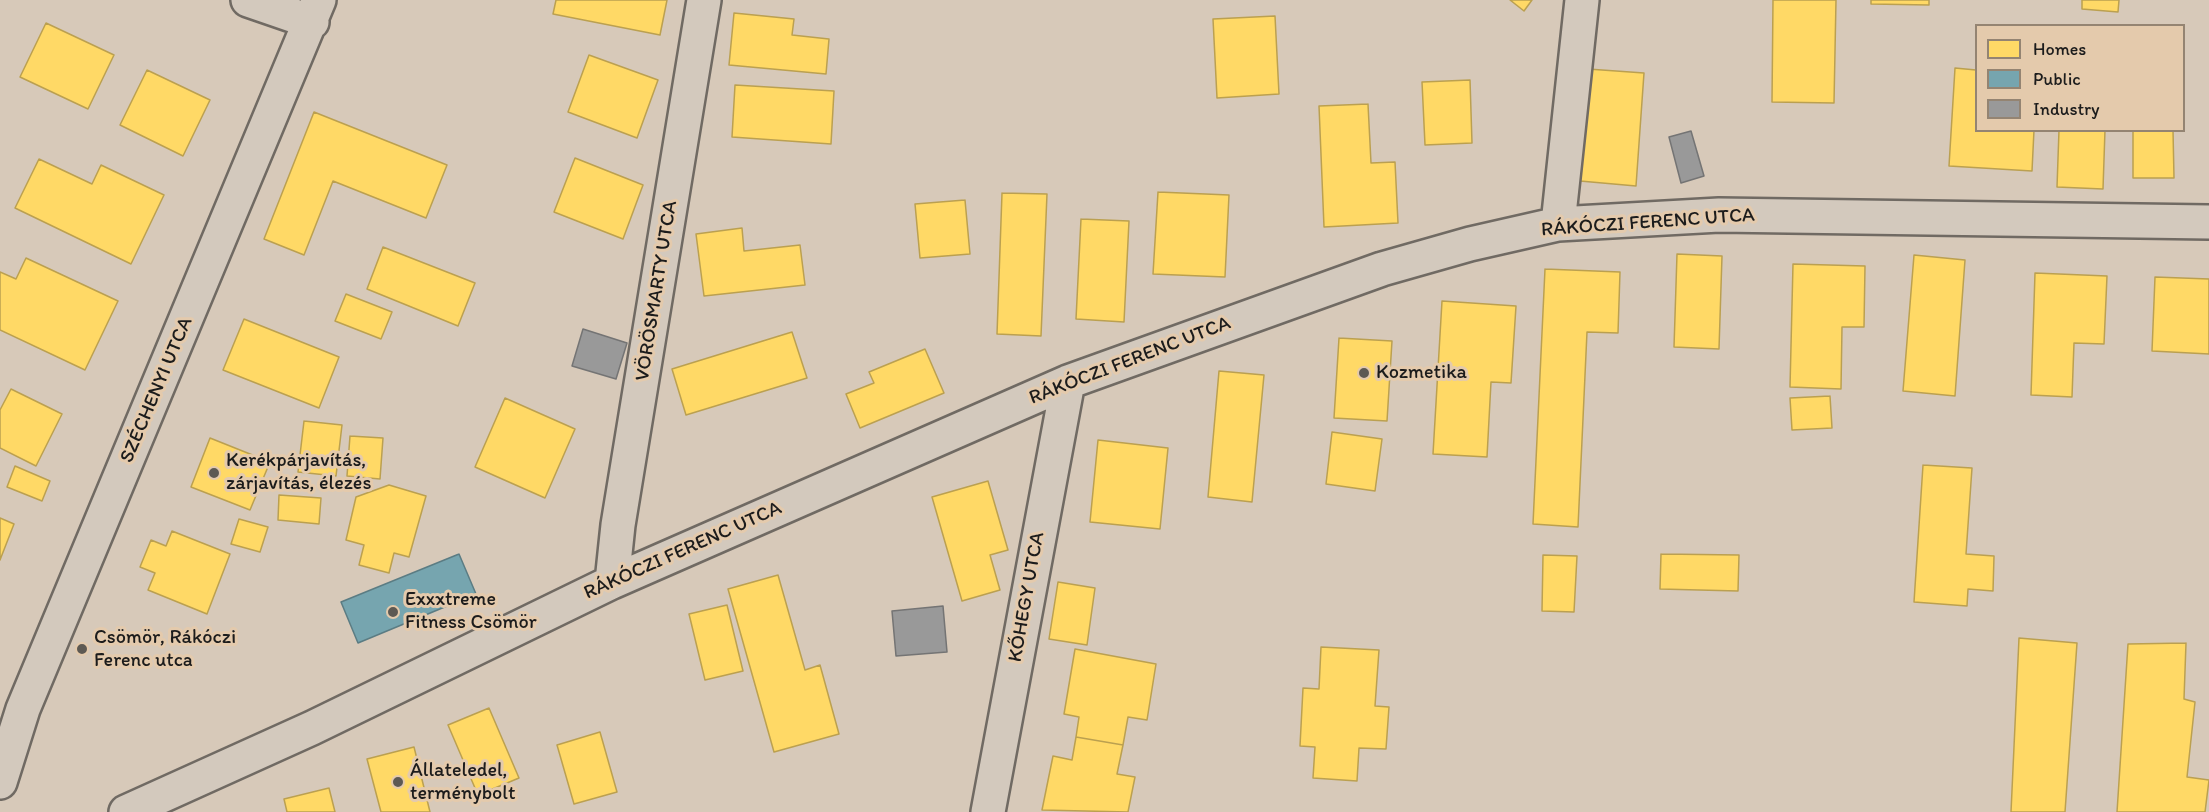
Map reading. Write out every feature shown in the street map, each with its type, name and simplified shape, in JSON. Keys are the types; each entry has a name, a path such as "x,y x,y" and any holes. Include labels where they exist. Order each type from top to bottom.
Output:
{"street":[{"path":"248,0 315,11"},
{"name":"VÖRÖSMARTY UTCA","path":"612,582 618,525 704,0"},
{"path":"1558,224 1582,0"},
{"name":"SZÉCHENYI UTCA","path":"0,782 23,709 315,11"},
{"name":"RÁKÓCZI FERENC UTCA","path":"126,812 312,728 612,582 1068,382 1382,270 1470,244 1558,224 1719,215 2209,222"},
{"name":"KŐHEGY UTCA","path":"988,812 1068,382"}],"building: Homes":[{"path":"556,0 667,0 660,35 553,14"},
{"path":"1510,0 1532,0 1524,11"},
{"path":"1773,0 1836,0 1834,103 1772,102"},
{"path":"1871,0 1929,0 1929,5 1871,4"},
{"path":"2082,0 2119,0 2118,12 2082,9"},
{"path":"734,13 794,19 792,35 829,39 826,74 729,65"},
{"path":"1275,16 1279,94 1217,98 1213,19"},
{"path":"46,23 114,55 88,109 20,77"},
{"path":"589,55 658,80 637,138 568,112"},
{"path":"1955,68 1975,70 1975,132 2034,132 2032,171 1949,166"},
{"path":"1588,69 1644,73 1636,186 1580,181"},
{"path":"147,70 210,100 183,156 120,125"},
{"path":"1470,80 1472,143 1425,145 1422,82"},
{"path":"735,85 834,91 831,144 732,137"},
{"path":"1368,104 1371,163 1395,162 1398,223 1324,227 1319,106"},
{"path":"314,112 447,165 426,218 333,181 304,255 264,239"},
{"path":"2059,132 2105,132 2103,189 2057,187"},
{"path":"2133,132 2173,132 2174,178 2133,178"},
{"path":"575,158 643,185 623,239 554,212"},
{"path":"39,159 92,184 101,165 164,195 131,264 15,208"},
{"path":"1158,192 1229,195 1225,277 1153,274"},
{"path":"1002,193 1047,194 1041,336 997,334"},
{"path":"965,200 970,254 920,258 915,204"},
{"path":"1081,219 1129,221 1124,322 1076,319"},
{"path":"742,228 744,251 800,245 805,285 704,296 696,234"},
{"path":"383,247 475,283 458,326 367,289"},
{"path":"1677,254 1722,256 1719,349 1674,347"},
{"path":"1914,255 1965,260 1955,396 1903,391"},
{"path":"26,258 118,301 85,370 0,330 0,272 16,279"},
{"path":"1793,264 1865,266 1864,327 1842,327 1841,389 1790,387"},
{"path":"1545,269 1620,272 1618,333 1587,332 1578,527 1533,524"},
{"path":"2035,273 2107,276 2104,344 2074,343 2072,397 2031,395"},
{"path":"2155,277 2209,279 2209,354 2152,351"},
{"path":"346,294 392,312 381,339 335,321"},
{"path":"1442,301 1516,306 1511,383 1491,382 1487,457 1433,454"},
{"path":"244,319 339,357 319,408 223,370"},
{"path":"792,332 807,378 686,415 672,369"},
{"path":"1339,338 1392,341 1387,421 1334,418"},
{"path":"925,349 944,393 860,428 846,394 874,383 869,372"},
{"path":"1219,371 1264,375 1252,502 1208,497"},
{"path":"11,389 62,414 36,466 0,448 0,410"},
{"path":"1830,396 1832,428 1792,430 1790,398"},
{"path":"505,398 575,429 545,498 475,467"},
{"path":"304,421 342,425 336,476 298,472"},
{"path":"1332,432 1382,439 1375,491 1326,484"},
{"path":"350,436 383,438 380,479 347,476"},
{"path":"210,438 270,462 250,510 191,487"},
{"path":"1098,440 1168,448 1160,529 1090,522"},
{"path":"1923,465 1972,468 1966,554 1994,556 1993,591 1968,589 1967,606 1914,602"},
{"path":"15,466 50,481 42,501 7,487"},
{"path":"988,481 1008,550 990,555 1000,590 962,601 932,497"},
{"path":"389,485 426,496 409,557 394,553 389,573 359,565 364,545 346,540 356,497"},
{"path":"279,495 321,498 319,524 278,520"},
{"path":"0,518 14,524 0,560"},
{"path":"239,519 268,527 260,552 231,544"},
{"path":"172,531 230,554 207,614 148,590 155,573 140,567 151,540 166,546"},
{"path":"1661,554 1739,555 1738,591 1660,589"},
{"path":"1543,555 1577,556 1574,612 1542,611"},
{"path":"778,575 805,670 820,665 839,734 774,752 728,589"},
{"path":"1058,582 1095,588 1087,645 1049,639"},
{"path":"727,605 743,671 705,680 689,614"},
{"path":"2019,638 2077,643 2065,812 2011,812"},
{"path":"2186,643 2184,699 2195,702 2187,777 2209,780 2205,812 2117,812 2128,644"},
{"path":"1321,647 1379,650 1375,706 1389,707 1386,749 1359,748 1357,781 1313,778 1315,747 1300,746 1303,688 1319,689"},
{"path":"1075,649 1156,664 1147,720 1128,717 1123,745 1076,737 1079,717 1064,714"},
{"path":"489,708 519,778 478,795 448,725"},
{"path":"600,732 617,792 574,804 557,745"},
{"path":"1076,737 1123,745 1117,774 1135,777 1128,812 1042,810 1053,756 1072,760"},
{"path":"414,747 430,812 381,812 367,759"},
{"path":"329,788 335,812 287,812 284,799"}],"building: Public":[{"path":"459,554 476,594 358,643 341,602"}],"building: Industry":[{"path":"1691,131 1704,176 1681,183 1669,137"},
{"path":"583,329 627,343 616,379 572,366"},
{"path":"943,606 947,652 896,656 892,611"}],"place":[{"name":"Kozmetika","path":"1364,373"},
{"name":"Kerékpárjavítás, zárjavítás, élezés","path":"214,473"},
{"name":"Exxxtreme Fitness Csömör","path":"393,612"},
{"name":"Csömör, Rákóczi Ferenc utca","path":"82,649"},
{"name":"Állateledel, terménybolt","path":"398,782"}]}
